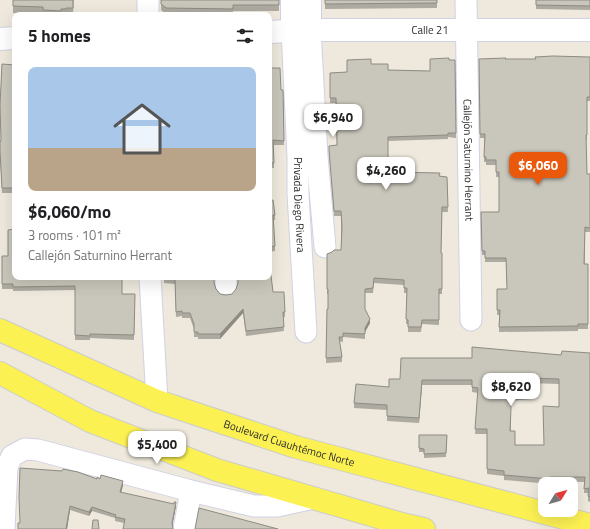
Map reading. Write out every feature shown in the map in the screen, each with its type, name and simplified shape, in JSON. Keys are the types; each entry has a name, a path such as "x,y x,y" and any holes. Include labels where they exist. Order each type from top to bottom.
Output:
{"main road":[{"name":"Boulevard Cuauhtémoc Norte","path":"0,330 157,401 296,447 590,525"},
{"path":"0,373 90,421 217,470 314,498 402,526 424,529"}],"street":[{"path":"148,0 148,12"},
{"path":"292,0 301,31"},
{"path":"301,31 310,0"},
{"name":"Callejón Saturnino Herrant","path":"466,0 471,320"},
{"name":"Calle 21","path":"272,32 590,30"},
{"name":"Privada Diego Rivera","path":"301,31 317,156 325,248"},
{"name":"Privada Diego Rivera","path":"301,31 298,194 306,332"},
{"path":"0,39 12,38"},
{"path":"150,280 157,401"},
{"path":"4,529 7,467 12,456 25,449 38,450 191,491 254,506 278,506 314,498"},
{"path":"184,529 191,491"}],"building":[{"path":"13,0 73,0 73,8 61,9 61,11 43,10 43,7 13,6"},
{"path":"161,0 279,0 279,5 233,5 233,9 166,8 161,4"},
{"path":"325,0 437,0 437,3 325,4"},
{"path":"536,0 590,0 590,6 536,5"},
{"path":"535,57 590,57 590,97 587,97 586,135 587,174 590,174 590,228 585,227 584,264 588,264 588,324 578,324 578,326 499,327 500,310 497,310 497,289 507,289 506,258 485,258 485,251 482,251 481,212 499,212 499,172 496,172 496,160 486,160 486,157 484,157 485,134 480,134 479,59 536,59"},
{"path":"449,58 449,60 455,60 456,133 448,133 448,135 388,137 388,172 440,173 439,176 447,177 448,207 442,207 442,289 439,289 439,320 422,320 421,327 408,327 408,320 406,319 407,288 404,288 404,280 374,278 373,288 365,289 365,309 370,319 365,328 365,334 343,333 343,337 339,337 342,357 326,358 328,309 327,254 334,250 341,250 342,226 341,211 334,211 329,150 329,146 337,145 336,98 330,98 330,73 347,72 347,60 371,59 371,64 388,64 388,70 430,71 430,59"},
{"path":"2,64 12,65 12,188 2,188 0,105"},
{"path":"272,68 280,68 281,90 283,90 284,141 273,140 274,163 272,163"},
{"path":"272,200 275,215 273,215 275,246 272,246"},
{"path":"12,229 12,280 122,280 122,294 135,294 134,335 75,335 75,286 13,287 13,284 2,284 2,256 8,256 8,230"},
{"path":"175,280 214,280 216,289 220,294 226,295 232,294 238,280 272,280 273,292 284,292 284,327 246,331 243,309 220,334 198,334 198,332 194,332 194,324 190,313 182,313 182,311 176,312"},
{"path":"472,347 561,355 562,351 590,353 590,497 588,496 589,488 584,489 585,477 538,478 504,475 504,471 487,469 487,429 475,429 478,388 472,387 472,380 422,380 419,418 387,416 387,405 354,403 356,384 389,387 389,379 400,379 401,358 472,358","holes":["529,378 559,379 559,407 543,406 544,445 515,445 515,431 510,431 510,397 530,394"]},
{"path":"419,435 447,435 446,453 424,454 424,449 419,448"},
{"path":"20,468 62,471 63,469 78,472 97,479 97,477 100,479 101,475 123,481 120,492 174,504 174,502 176,502 172,523 173,529 123,529 125,519 115,517 116,515 92,507 89,512 70,506 66,529 18,529 18,523 20,523"},
{"path":"199,508 278,529 195,529"},
{"path":"93,520 98,520 99,529 92,529"}]}
